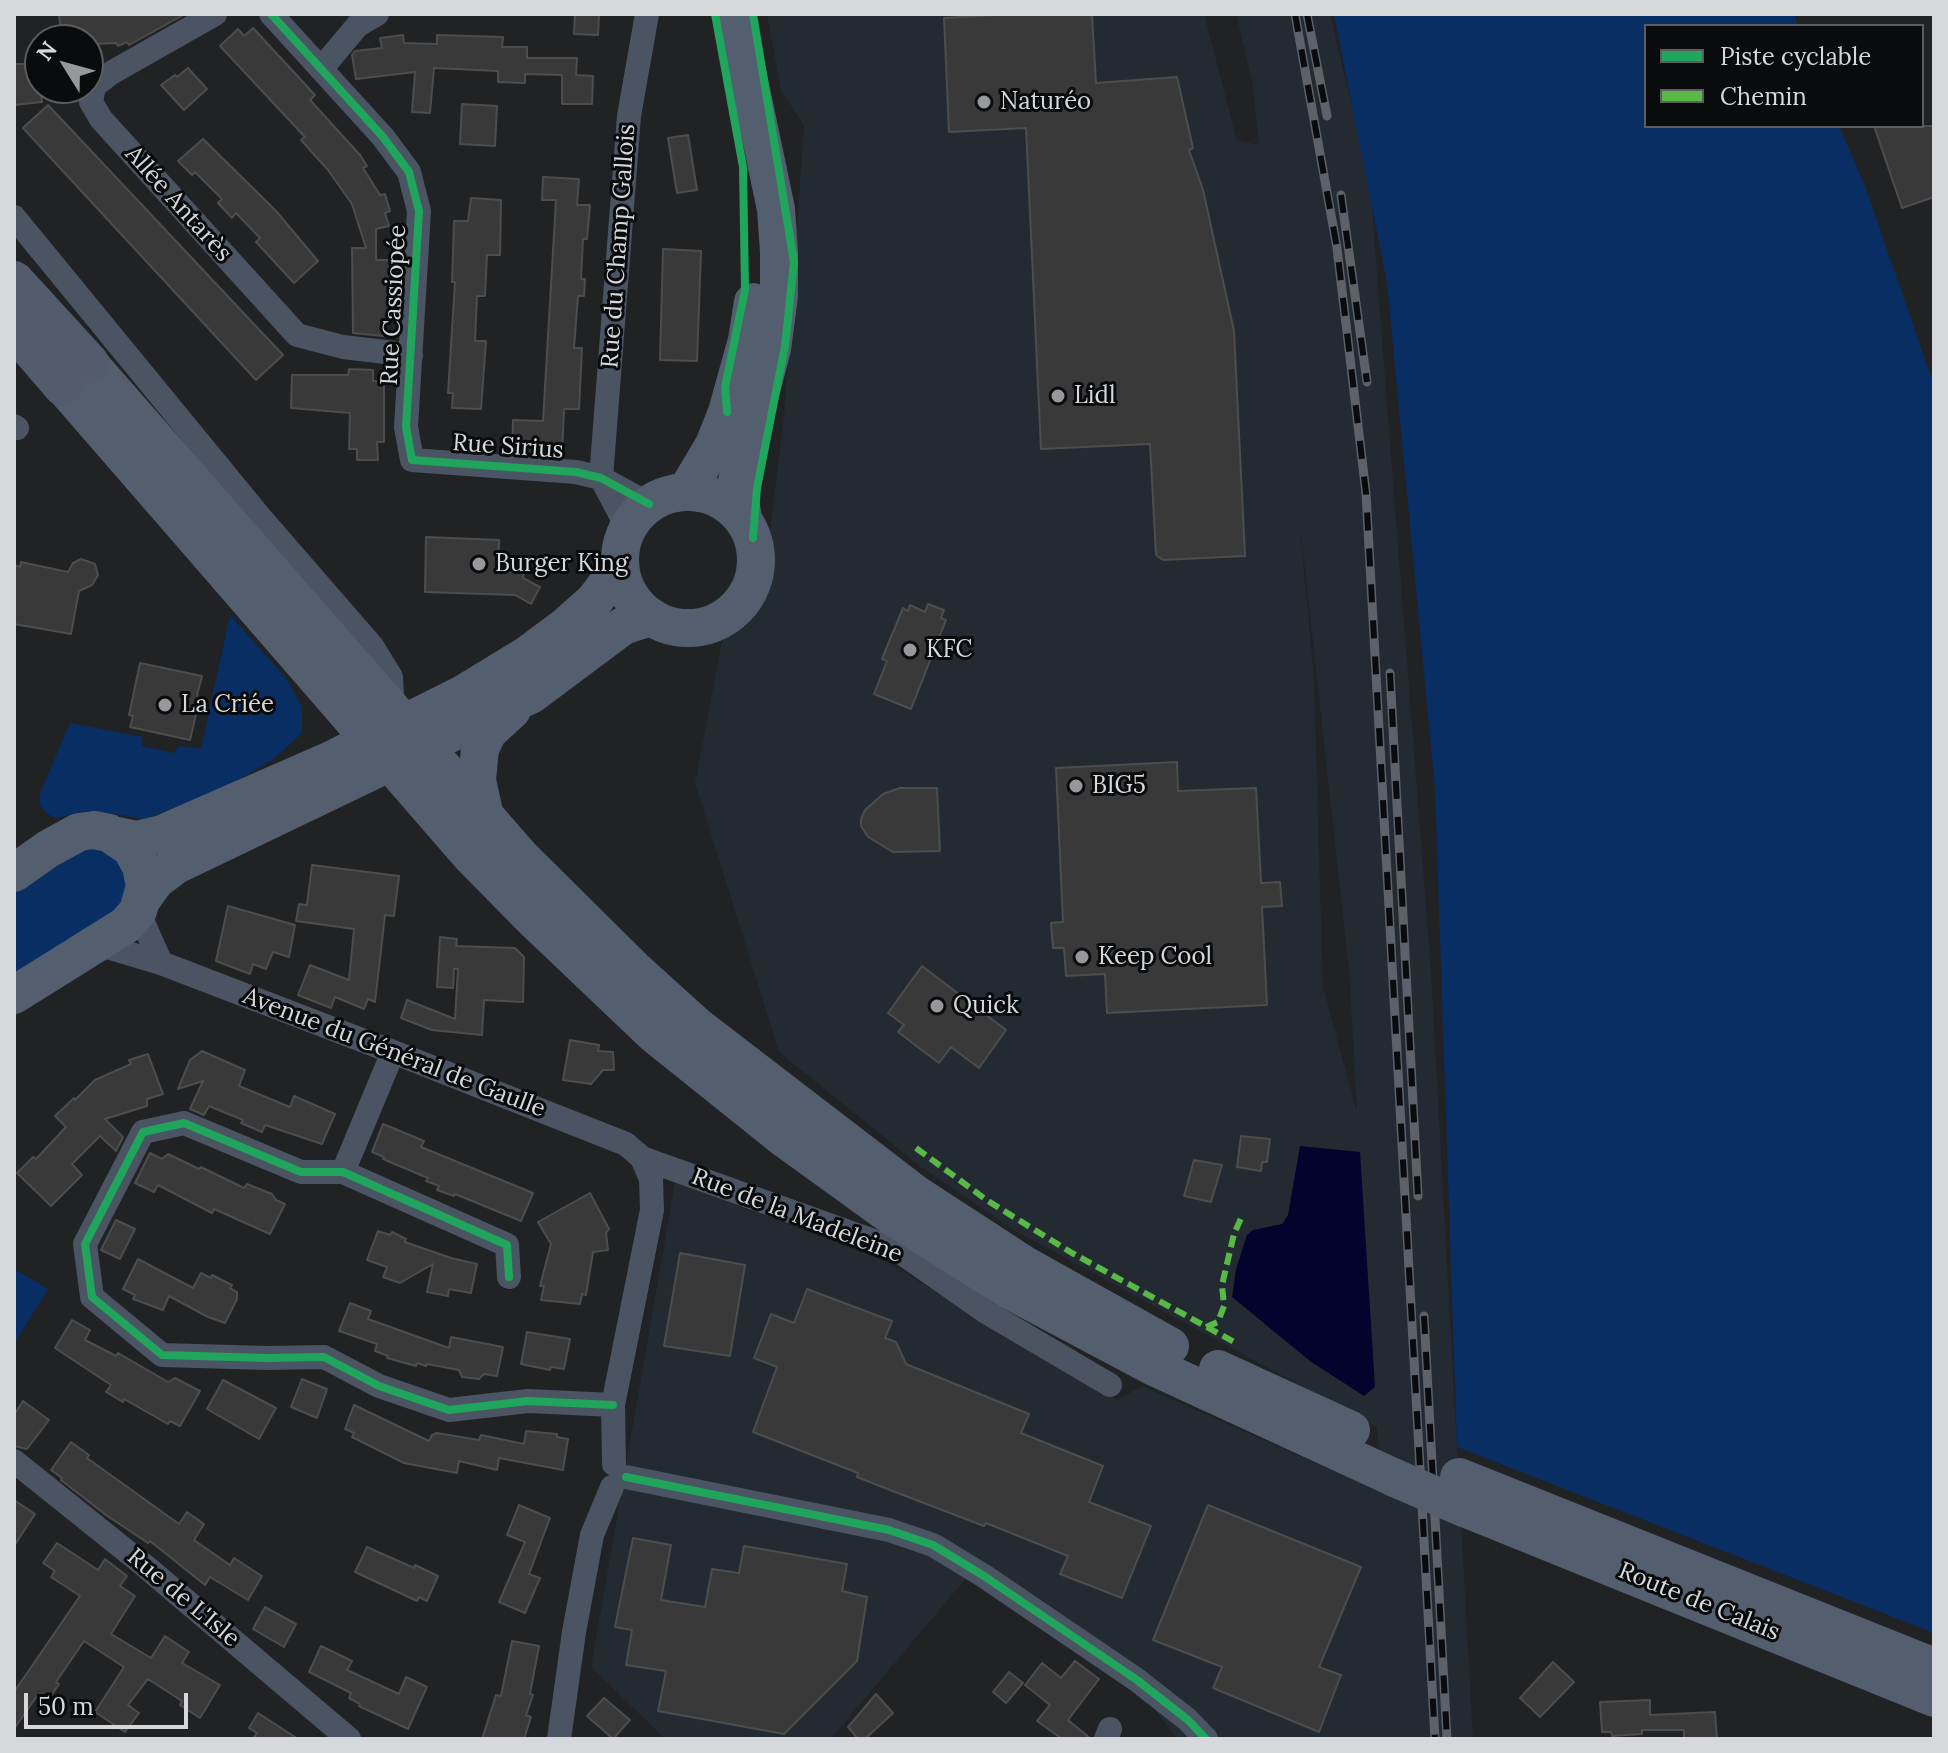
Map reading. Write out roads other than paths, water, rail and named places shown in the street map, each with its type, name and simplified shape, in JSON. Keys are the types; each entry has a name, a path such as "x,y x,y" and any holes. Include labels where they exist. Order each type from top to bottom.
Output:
{"highway":[{"path":"14,281 76,374"},
{"path":"14,329 76,374"}],"main road":[{"path":"735,14 776,209 779,296 772,349 737,481 743,519"},
{"path":"686,492 714,445 727,412 738,379 751,315 756,213 747,80"},
{"path":"76,374 430,781 576,927 697,1026 917,1195 1023,1264 1163,1343 1394,1464"},
{"path":"76,374 313,675 485,817 577,914 697,1026"},
{"path":"686,492 711,496 734,509 753,538 756,564 746,596 735,609 721,620 690,628 662,623 641,610 627,590 620,567 623,541 638,517 660,498 686,492"},
{"path":"14,995 126,925 156,880 176,865 396,741 463,694 527,655 594,601 620,567"},
{"path":"485,817 477,780 480,749 488,732 532,694 623,626 651,617"},
{"path":"248,795 301,762 314,749 321,733 323,713 322,696 313,675"},
{"path":"14,873 79,832 94,830 137,840 148,838 248,795 532,694"},
{"path":"396,741 500,887 622,1006 781,1136 893,1217 1009,1290 1152,1366 1462,1492 1934,1667"},
{"path":"113,835 131,848 141,866 144,876 141,904"},
{"name":"Route de Calais","path":"1462,1492 1934,1698"}],"street":[{"name":"Allée Antarès","path":"215,14 111,73 94,86 91,102 96,111 297,335 343,347 411,355"},
{"name":"Rue Cassiopée","path":"271,14 383,137 409,172 419,211 406,427 412,460"},
{"path":"321,69 358,25 377,14"},
{"name":"Rue du Champ Gallois","path":"601,478 629,116 647,14"},
{"path":"14,217 269,528 372,646 391,677 396,741"},
{"name":"Rue Sirius","path":"412,460 576,472 601,478"},
{"path":"601,478 638,517"},
{"path":"141,904 161,963"},
{"name":"Avenue du Général de Gaulle","path":"97,944 161,963 393,1052 634,1151"},
{"path":"343,1172 393,1052"},
{"path":"509,1277 507,1245 343,1172 301,1172 184,1123 143,1132 85,1244 92,1297 162,1355 324,1357 379,1386 449,1410 528,1401 613,1405"},
{"path":"559,1739 592,1535 617,1476 613,1405 652,1210 651,1179 634,1151"},
{"name":"Rue de la Madeleine","path":"634,1151 896,1249 986,1312 1110,1385"},
{"name":"Rue de L'Isle","path":"14,1461 145,1566 349,1739"},
{"path":"617,1476 889,1530 933,1545 1137,1680 1188,1720 1206,1739"}],"railway":[{"path":"1295,14 1337,248 1366,493 1435,1739"},
{"path":"1307,14 1327,116"},
{"path":"1341,195 1367,382"},
{"path":"1390,673 1418,1196"},
{"path":"1424,1316 1447,1739"}],"place":[{"name":"Naturéo","path":"984,102"},
{"name":"Lidl","path":"1058,396"},
{"name":"Burger King","path":"479,564"},
{"name":"KFC","path":"910,650"},
{"name":"La Criée","path":"165,705"},
{"name":"BIG5","path":"1076,786"},
{"name":"Keep Cool","path":"1082,957"},
{"name":"Quick","path":"937,1006"}]}
